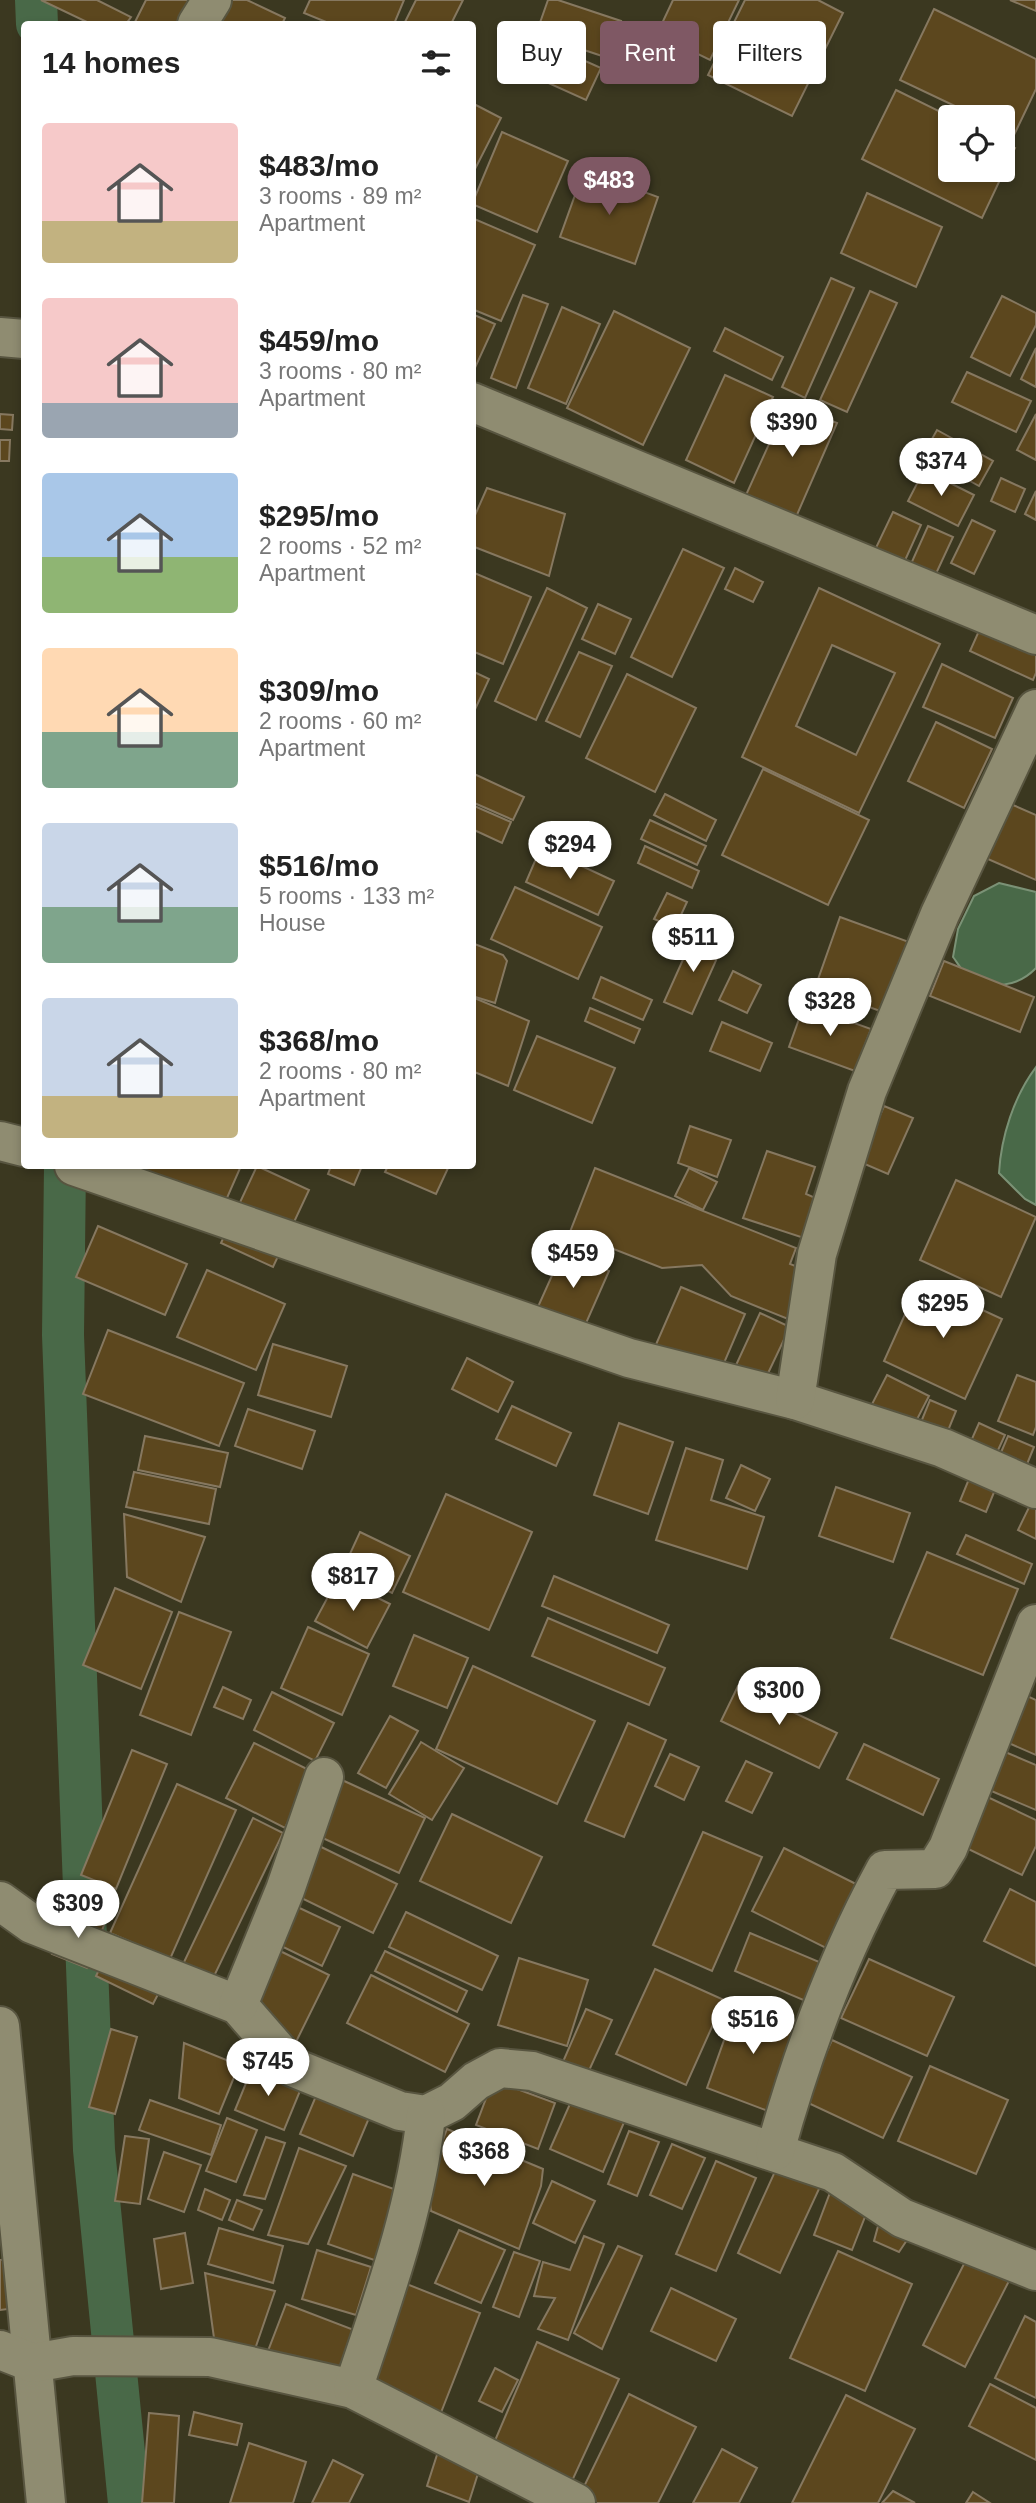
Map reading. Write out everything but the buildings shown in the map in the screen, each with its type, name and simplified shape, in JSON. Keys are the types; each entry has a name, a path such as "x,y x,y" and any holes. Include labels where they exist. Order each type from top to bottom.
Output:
{"street":[{"path":"199,21 212,0"},
{"path":"0,337 21,340"},
{"path":"476,404 1036,635"},
{"path":"795,1400 817,1254 867,1091 940,914 1036,709"},
{"path":"82,1169 629,1358 795,1400 1031,1476"},
{"path":"775,2151 816,2021 871,1895 885,1870 935,1869 948,1848 1036,1624"},
{"path":"238,2005 285,1890 324,1777"},
{"path":"0,1901 32,1924 238,2005 292,2067 400,2111 426,2115 452,2102 476,2081 500,2068 532,2071 644,2111 775,2151 833,2172 902,2218 1036,2271"},
{"path":"0,2026 16,2357 46,2503"},
{"path":"353,2389 400,2250 422,2149 426,2115"},
{"path":"16,2357 210,2357 353,2389 576,2503"}],"shaded area":[{"path":"999,883 1036,892 1036,968 1012,983 994,985 967,975 953,957 958,929 974,896"},
{"path":"1036,1067 1036,1205 1025,1199 999,1173 1010,1117 1021,1091"}],"waterway":[{"path":"36,0 37,21"},
{"path":"65,1169 63,1335 94,2150 129,2503"}]}
